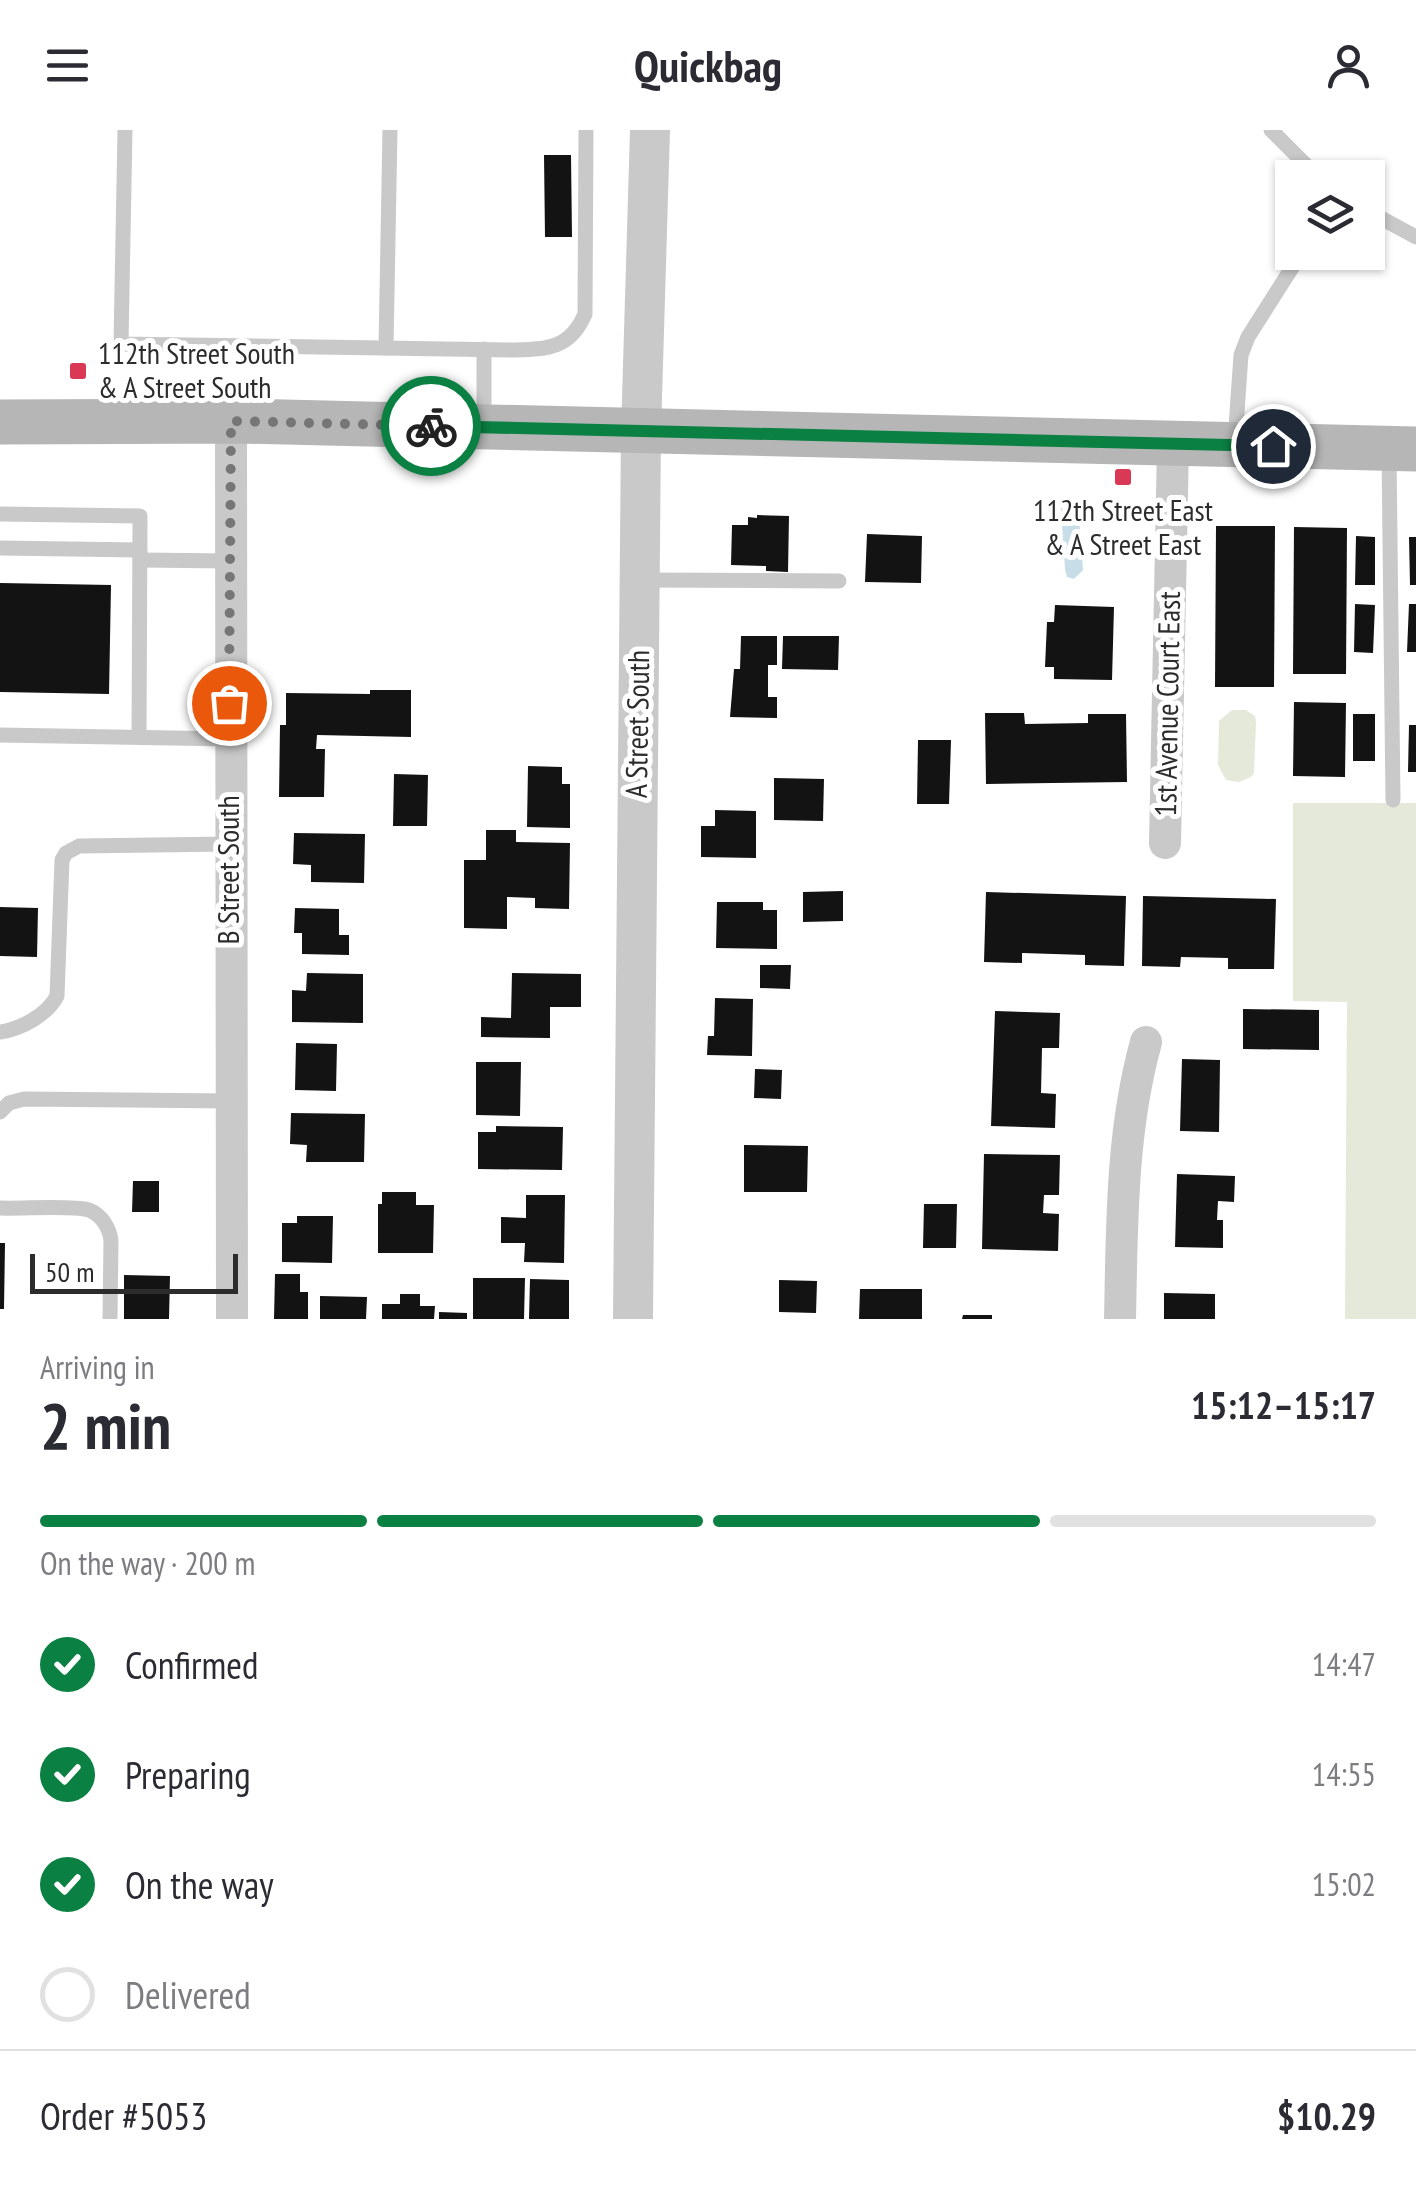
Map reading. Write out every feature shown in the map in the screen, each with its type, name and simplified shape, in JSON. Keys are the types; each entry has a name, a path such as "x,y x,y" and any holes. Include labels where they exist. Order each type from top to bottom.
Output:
{"main road":[{"path":"0,422 231,421 1402,449"}],"street":[{"name":"A Street South","path":"633,1319 641,432 650,130"},
{"name":"B Street South","path":"231,421 232,1319"},
{"name":"1st Avenue Court East","path":"1165,843 1172,444"},
{"path":"1120,1319 1124,1168 1138,1070 1146,1042"}],"lane":[{"path":"126,130 122,344 484,349 550,349 560,345 585,314 586,130"},
{"path":"386,348 390,130"},
{"path":"1271,130 1301,160"},
{"path":"1385,220 1416,236"},
{"path":"1235,445 1241,355 1248,337 1291,270"},
{"path":"484,349 484,428"},
{"path":"1393,800 1402,449"},
{"path":"0,514 140,516 139,737"},
{"path":"0,548 230,561"},
{"path":"639,580 839,581"},
{"path":"0,735 229,738"},
{"path":"0,1032 19,1028 53,1004 58,996 62,860 66,852 78,846 229,844"},
{"path":"0,1112 9,1103 24,1099 230,1100"},
{"path":"0,1208 86,1210 100,1218 110,1233 110,1319"}],"shaded area":[{"path":"1232,710 1246,710 1255,716 1256,722 1254,773 1239,782 1226,780 1218,765 1219,721"},
{"path":"1293,803 1416,803 1416,1319 1345,1319 1347,1002 1293,1001"}],"water":[{"path":"1069,501 1078,505 1083,570 1074,579 1067,577 1065,569 1061,509"}],"building":[{"path":"544,155 571,155 572,237 545,237"},
{"path":"789,516 788,572 766,571 766,566 731,565 732,525 748,525 748,517"},
{"path":"1216,526 1275,526 1274,687 1215,687"},
{"path":"1294,527 1347,528 1346,674 1293,674"},
{"path":"867,534 922,536 921,583 865,582"},
{"path":"1356,536 1375,537 1375,585 1355,585"},
{"path":"1409,537 1416,537 1416,585 1410,585"},
{"path":"0,583 111,585 109,694 0,692"},
{"path":"1355,604 1375,605 1373,653 1354,652"},
{"path":"1409,604 1416,604 1416,652 1407,652"},
{"path":"1055,605 1114,607 1112,680 1054,679 1054,667 1045,667 1047,622 1054,622"},
{"path":"741,636 777,636 777,665 768,665 768,697 777,697 777,718 730,717 734,669 740,669"},
{"path":"783,636 839,636 838,670 782,669"},
{"path":"370,690 411,690 411,737 317,735 316,749 325,749 324,797 279,797 280,725 286,725 286,693 370,694"},
{"path":"1294,702 1346,703 1345,777 1293,776"},
{"path":"985,713 1024,713 1025,724 1088,723 1088,714 1126,714 1127,782 986,784"},
{"path":"1353,714 1375,714 1375,761 1353,761"},
{"path":"1409,725 1416,725 1416,772 1408,772"},
{"path":"918,740 951,740 949,804 917,804"},
{"path":"528,766 562,767 562,784 570,784 570,828 527,827"},
{"path":"394,774 428,775 427,826 393,826"},
{"path":"774,778 824,779 823,821 774,820"},
{"path":"715,810 756,811 756,858 701,857 701,826 715,826"},
{"path":"486,830 516,830 516,842 570,843 569,909 535,908 535,898 507,897 507,929 464,928 464,860 486,860"},
{"path":"294,833 365,834 364,883 311,882 311,865 293,864"},
{"path":"843,891 843,921 803,922 803,892"},
{"path":"986,892 1126,896 1124,966 1085,965 1085,955 1022,953 1022,963 984,962"},
{"path":"1143,896 1276,899 1274,969 1228,969 1228,958 1181,957 1180,967 1142,966"},
{"path":"717,902 763,902 763,910 777,910 777,949 716,948"},
{"path":"0,907 38,908 37,957 0,956"},
{"path":"295,908 339,909 339,935 349,935 349,955 302,954 302,933 294,933"},
{"path":"760,965 791,965 790,989 760,988"},
{"path":"307,973 363,974 363,1023 292,1022 292,990 306,991"},
{"path":"512,973 581,974 581,1007 550,1007 550,1038 481,1037 481,1017 511,1018"},
{"path":"715,998 753,999 752,1056 707,1055 708,1036 714,1036"},
{"path":"1243,1009 1319,1010 1319,1050 1243,1049"},
{"path":"995,1011 1060,1013 1059,1048 1042,1048 1041,1093 1056,1094 1055,1128 991,1126"},
{"path":"296,1043 337,1044 336,1091 295,1090"},
{"path":"1182,1059 1220,1060 1219,1132 1180,1131"},
{"path":"476,1062 521,1062 520,1116 476,1115"},
{"path":"755,1069 782,1070 781,1099 754,1098"},
{"path":"291,1113 365,1114 364,1162 306,1162 307,1145 290,1144"},
{"path":"496,1126 563,1127 562,1170 478,1169 478,1132 496,1132"},
{"path":"744,1145 808,1146 807,1192 744,1192"},
{"path":"984,1154 1060,1155 1059,1195 1044,1195 1043,1213 1059,1214 1058,1251 982,1249"},
{"path":"1177,1174 1235,1176 1234,1202 1218,1201 1217,1220 1223,1220 1223,1248 1175,1247"},
{"path":"133,1181 159,1181 159,1212 132,1212"},
{"path":"382,1192 416,1192 416,1205 434,1205 433,1253 378,1253 378,1204 382,1204"},
{"path":"526,1195 565,1195 564,1263 524,1262 525,1243 501,1243 501,1217 526,1218"},
{"path":"924,1204 957,1204 956,1248 923,1248"},
{"path":"297,1216 333,1216 332,1263 282,1262 282,1223 297,1223"},
{"path":"0,1243 5,1243 4,1309 0,1309"},
{"path":"275,1274 300,1274 300,1292 308,1292 308,1319 274,1319"},
{"path":"124,1275 170,1276 169,1319 124,1319"},
{"path":"473,1278 525,1278 524,1319 473,1319"},
{"path":"530,1279 569,1280 569,1319 529,1319"},
{"path":"779,1280 817,1281 816,1313 779,1312"},
{"path":"860,1289 922,1289 922,1319 859,1319"},
{"path":"1164,1293 1215,1294 1215,1319 1164,1319"},
{"path":"400,1294 420,1294 420,1306 435,1306 434,1319 382,1319 382,1304 400,1304"},
{"path":"320,1296 367,1297 366,1319 320,1319"},
{"path":"439,1312 467,1313 467,1319 439,1319"},
{"path":"963,1315 992,1315 992,1319 962,1319"}],"way so far":[{"path":"229,703 231,421 431,426"}],"place":[{"name":"112th Street South & A Street South","path":"78,371"},
{"name":"112th Street East & A Street East","path":"1123,477"}],"route":[{"path":"431,426 1273,446"}]}
